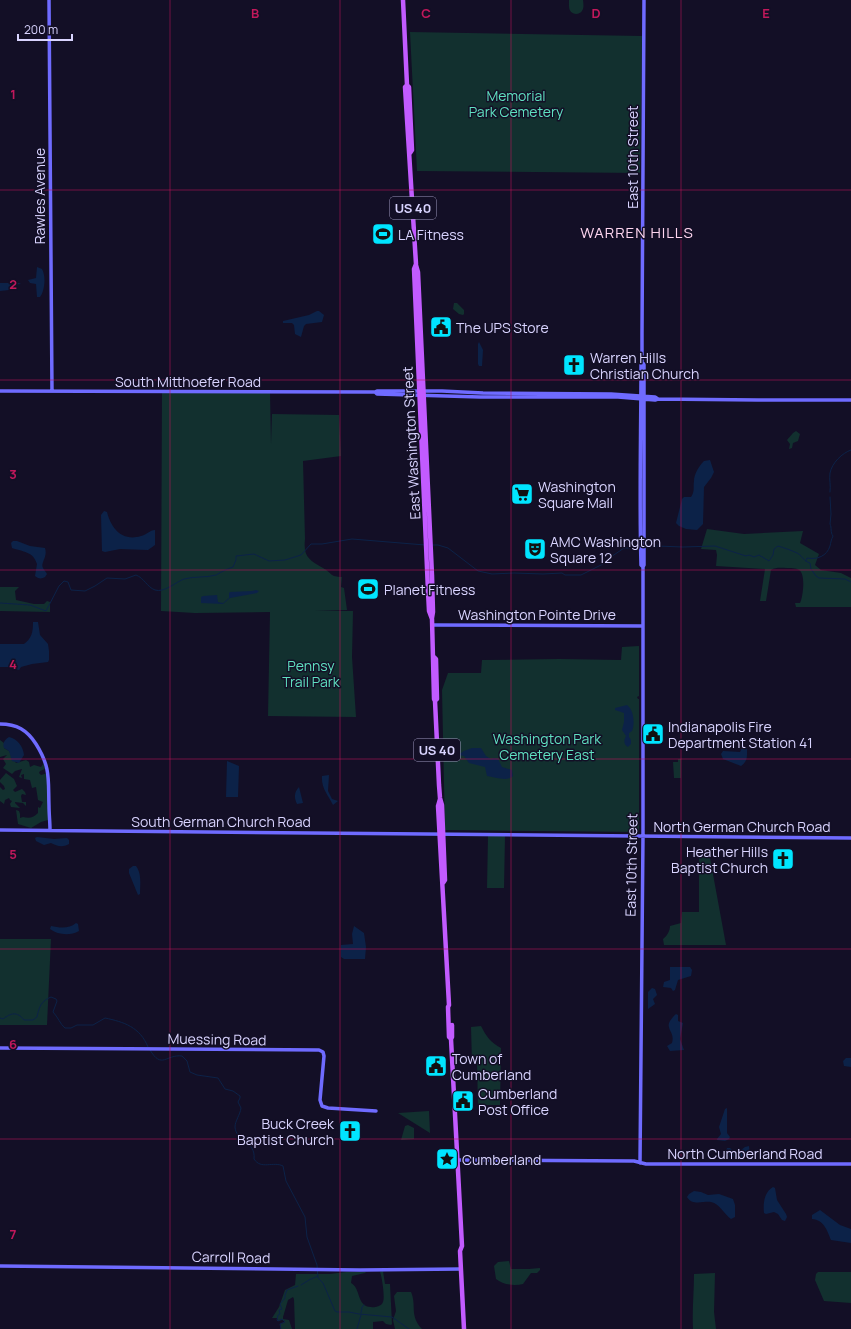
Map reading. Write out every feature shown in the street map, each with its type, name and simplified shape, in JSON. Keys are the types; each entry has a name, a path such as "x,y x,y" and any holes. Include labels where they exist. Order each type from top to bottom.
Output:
{"main road":[{"name":"Rawles Avenue","path":"49,0 52,391"},
{"name":"East Washington Street","path":"403,0 412,150 410,153 416,265 414,269 422,391 428,541 433,612 432,622 434,657 432,658 432,664 440,798 442,805 441,834 445,880 443,883 449,1005 451,1007 452,1101 461,1269"},
{"name":"East 10th Street","path":"640,1163 643,836 642,567 644,565 642,552 641,364 644,0"},
{"name":"South Mitthoefer Road","path":"0,391 422,391"},
{"name":"South Mitthoefer Road","path":"375,392 377,394 396,394 422,391"},
{"path":"422,391 619,394 655,400 851,400"},
{"path":"422,391 480,396 642,397"},
{"path":"609,397 618,396 619,394"},
{"name":"Washington Pointe Drive","path":"432,622 642,626"},
{"path":"0,724 14,725 23,729 31,737 42,753 49,773 49,830"},
{"name":"South German Church Road","path":"0,830 441,834"},
{"name":"North German Church Road","path":"441,834 851,838"},
{"name":"Muessing Road","path":"0,1048 320,1050 323,1052 324,1056 320,1100 322,1106 328,1108 376,1111"},
{"name":"North Cumberland Road","path":"456,1160 628,1161 651,1164 851,1164"},
{"name":"Carroll Road","path":"0,1266 461,1269"},
{"name":"US 40","path":"461,1269 464,1329"}],"green space":[{"path":"569,0 583,0 582,11 576,14 573,13 570,9"},
{"name":"Memorial Park Cemetery","path":"410,32 642,36 640,173 417,171"},
{"path":"454,303 457,303 464,310 463,315 459,314 453,309"},
{"name":"Pennsy Trail Park","path":"162,392 270,392 271,444 272,414 339,415 341,456 303,461 305,550 308,557 314,563 333,575 342,577 341,587 344,588 347,610 315,611 353,611 352,657 356,717 268,716 270,612 195,613 161,611"},
{"path":"796,431 800,434 798,441 793,443 792,448 789,449 790,444 787,440"},
{"path":"707,529 744,534 803,531 800,543 819,554 815,565 821,570 841,573 851,578 851,607 796,607 795,603 800,603 801,600 803,591 803,576 799,570 791,568 777,568 771,570 766,601 760,601 765,569 716,566 716,550 701,549"},
{"path":"0,587 19,587 15,591 16,600 34,604 44,604 47,601 50,602 50,612 0,611"},
{"name":"Washington Park Cemetery East","path":"639,646 639,696 637,697 639,699 639,832 445,830 442,690 448,673 481,673 482,660 621,660 622,647"},
{"path":"0,740 4,743 4,748 9,751 16,763 26,760 29,762 30,767 34,765 41,767 44,763 45,769 39,773 41,775 48,773 48,820 31,828 18,824 16,810 19,811 20,818 32,817 38,813 38,807 40,808 43,802 38,800 36,787 32,788 30,780 24,779 24,774 21,775 22,778 19,777 22,769 15,771 12,774 3,768 6,764 3,759 7,755 0,757"},
{"path":"678,759 681,759 681,778 674,778 673,762 678,762"},
{"path":"6,773 14,779 17,786 13,790 15,792 22,789 25,792 26,795 22,794 21,796 22,802 26,802 26,806 23,803 15,802 20,808 11,807 10,804 12,801 9,798 5,800 4,804 0,801 0,787 3,790 5,789 0,780"},
{"path":"488,836 505,836 504,888 487,888"},
{"path":"699,854 707,854 710,858 726,945 664,945 663,939 668,933 670,926 681,923 682,912 699,912"},
{"path":"0,939 51,939 47,1025 0,1025"},
{"path":"481,1026 489,1039 501,1048 500,1105 478,1105 477,1063 472,1063 471,1027"},
{"path":"429,1111 430,1133 398,1113"},
{"path":"408,1125 414,1128 414,1139 401,1140 405,1126"},
{"path":"509,1261 511,1269 540,1268 540,1270 537,1273 531,1273 523,1284 506,1284 496,1279 494,1266 498,1262"},
{"path":"383,1271 385,1284 390,1284 391,1325 386,1324 383,1321 373,1322 373,1329 295,1329 293,1297 288,1300 283,1317 283,1319 289,1320 292,1329 281,1329 280,1324 285,1321 278,1321 277,1318 272,1318 279,1307 285,1290 295,1285 296,1274 366,1272 352,1276 351,1283 356,1288 363,1304 368,1307 373,1307 382,1304 383,1302 384,1296 380,1272"},
{"path":"818,1272 851,1272 851,1303 824,1301 815,1280"},
{"path":"715,1273 714,1312 716,1329 693,1329 694,1274"},
{"path":"397,1292 411,1292 413,1297 414,1315 422,1329 395,1329 393,1320 396,1311 394,1296"}],"water":[{"path":"37,267 42,269 44,275 44,287 40,297 37,297 36,284 30,283 28,280 36,278"},
{"path":"0,283 21,284 12,285 9,290 0,291"},
{"path":"317,311 324,315 322,322 306,324 301,337 295,334 294,325 292,323 283,323 283,321 309,315"},
{"path":"479,342 483,350 482,366 479,366 478,364"},
{"path":"710,460 714,472 704,487 703,524 697,530 686,529 676,523 682,499 684,497 691,497 697,470 704,461"},
{"path":"104,511 107,512 111,523 118,532 128,537 143,535 155,530 155,545 148,550 120,549 105,552 102,551 101,515"},
{"path":"13,541 30,546 45,548 46,554 42,566 47,574 45,577 37,578 35,576 37,564 35,560 30,554 12,548 11,543"},
{"path":"259,591 257,593 230,598 223,604 201,603 201,597 203,596 217,595 218,602 223,603 229,598 230,592"},
{"path":"33,622 38,622 40,635 48,644 48,662 21,667 19,670 8,667 0,667 0,644 24,644 32,634"},
{"path":"627,705 631,710 634,721 632,731 629,733 631,744 628,747 626,746 624,740 626,736 622,730 624,713 615,710 615,708"},
{"path":"9,737 17,741 22,749 24,755 19,763 12,761 9,751 4,748 4,742"},
{"path":"743,746 747,748 747,756 745,762 741,766 723,759 721,754 723,751 740,752"},
{"path":"472,748 481,748 486,756 491,759 498,759 502,767 512,770 513,776 508,779 504,779 487,776 485,767 469,763 464,756 459,755 458,753"},
{"path":"227,761 239,766 238,797 226,797"},
{"path":"329,775 328,791 332,799 338,801 333,805 325,791 322,780 322,776"},
{"path":"299,787 303,803 297,804 295,795"},
{"path":"35,838 54,839 67,838 69,840 69,844 57,846 51,843 44,845 36,841"},
{"path":"136,866 140,876 140,894 138,895 129,873 129,869"},
{"path":"76,923 78,924 79,931 72,934 60,934 50,929 51,926 64,928"},
{"path":"354,926 364,933 366,947 365,959 344,959 341,957 341,945 353,944 352,934"},
{"path":"670,967 690,967 692,970 691,976 678,980 675,990 673,991 671,988 663,987 664,982 670,980"},
{"path":"652,988 655,989 657,995 653,999 655,1004 648,1009 648,992"},
{"path":"676,1014 678,1015 678,1021 683,1023 680,1039 684,1050 670,1051 667,1046 672,1043 673,1038 669,1023"},
{"path":"846,1058 851,1058 851,1067 844,1066 843,1061"},
{"path":"727,1108 727,1133 730,1137 725,1141 717,1140 721,1134 719,1127 725,1109"},
{"path":"749,1146 750,1156 748,1158 728,1156 726,1151 727,1148 730,1148 736,1154 745,1147"},
{"path":"773,1187 775,1188 777,1200 786,1214 787,1217 785,1221 774,1212 764,1213 764,1202 766,1195"},
{"path":"694,1191 708,1195 719,1194 733,1199 735,1205 735,1217 731,1219 714,1203 695,1202 689,1200 687,1197"},
{"path":"820,1210 840,1225 851,1229 851,1243 831,1240 822,1223 812,1219 812,1215"}],"waterway":[{"path":"830,492 831,469 841,456 851,450"},
{"path":"806,561 807,558 818,558 824,555 829,549 833,536 830,524 830,497"},
{"path":"0,603 30,605 46,611 59,586 64,581 68,582 71,590 85,591 107,578 125,579 136,575 152,589 159,591 184,579 216,575 233,567 236,556 254,554 269,561 285,560 301,555 311,544 322,544 352,539 425,545"},
{"path":"432,545 448,548 478,571 492,574 562,573 565,575 581,575 605,563 608,559 624,548 639,548"},
{"path":"646,548 657,546 715,546 746,556 749,555 754,557 759,555 769,561 773,555 774,549 778,546 799,554 810,563 811,569 819,578 845,579 851,582"},
{"path":"0,1018 3,1019 9,1015 16,1014 24,1020 33,1020 37,1017 43,1002 51,997 57,1001 53,1012 65,1028 71,1028 77,1025 93,1025 105,1018 131,1026 141,1035 148,1047"},
{"path":"150,1050 154,1056 161,1060 182,1056 187,1061 190,1072 197,1075 218,1078 225,1089 233,1091 240,1096 238,1102 241,1108 235,1125 236,1132 252,1149 254,1159 257,1162 264,1165 275,1164 283,1166 286,1181 305,1217 307,1237 317,1265 318,1278 323,1283 335,1311 392,1317 409,1329"},
{"path":"301,1285 318,1276"},
{"path":"281,1329 280,1324 285,1322 282,1319 277,1320 278,1315 280,1314 279,1310 282,1309 280,1304 285,1298 287,1290 298,1286"},
{"path":"361,1313 364,1305"},
{"path":"357,1329 361,1315"}],"place":[{"name":"LA Fitness","path":"383,234"},
{"name":"The UPS Store","path":"441,327"},
{"name":"Warren Hills Christian Church","path":"574,365"},
{"name":"Washington Square Mall","path":"522,494"},
{"name":"AMC Washington Square 12","path":"535,549"},
{"name":"Planet Fitness","path":"368,589"},
{"name":"Indianapolis Fire Department Station 41","path":"653,734"},
{"name":"Heather Hills Baptist Church","path":"783,859"},
{"name":"Town of Cumberland","path":"436,1066"},
{"name":"Cumberland Post Office","path":"463,1101"},
{"name":"Buck Creek Baptist Church","path":"350,1131"},
{"name":"Cumberland","path":"447,1159"}],"district":[{"name":"WARREN HILLS","path":"637,232"}]}
